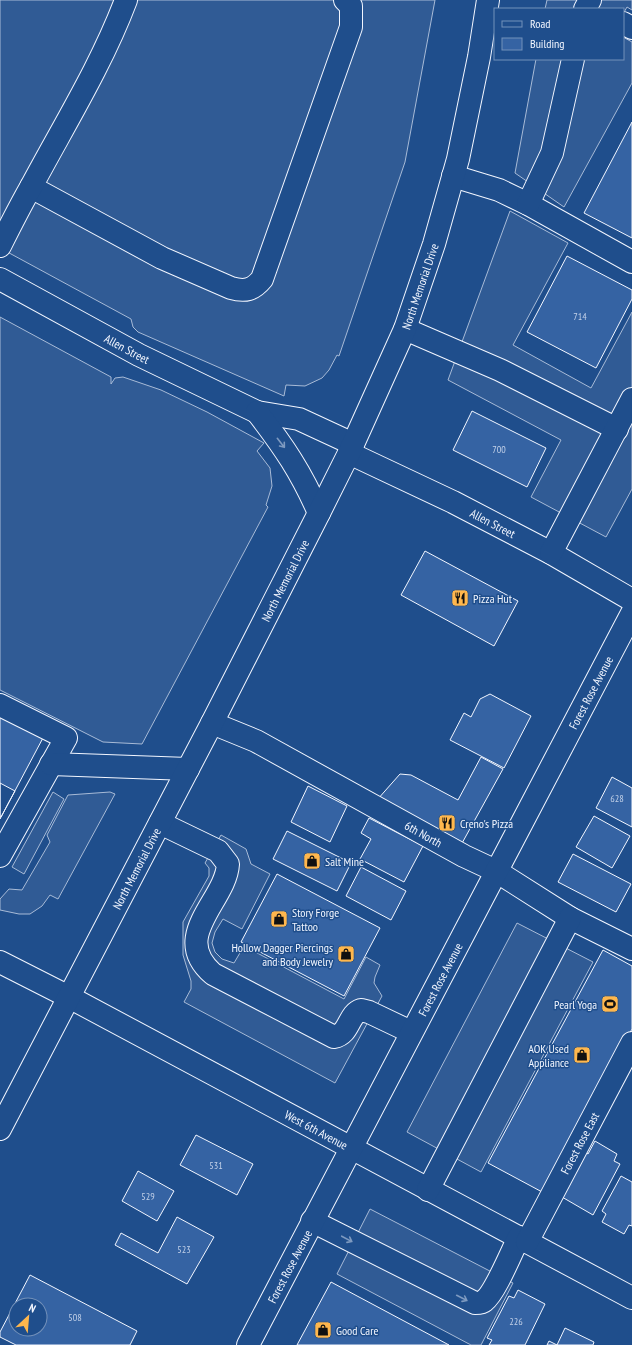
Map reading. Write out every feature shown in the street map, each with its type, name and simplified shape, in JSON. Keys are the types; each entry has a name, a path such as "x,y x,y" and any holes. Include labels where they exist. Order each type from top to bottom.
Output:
{"street":[{"path":"0,246 30,187 74,111 119,18 126,0"},
{"path":"30,187 162,258 231,288 241,291 254,288 262,279 351,27 351,6 345,0"},
{"name":"North Memorial Drive","path":"0,1129 160,824 319,513 351,449 405,329 434,244 453,176 479,57 488,0"},
{"path":"528,204 552,153 573,60"},
{"path":"453,176 499,190 528,204 632,262"},
{"name":"Allen Street","path":"0,279 139,355 257,412 299,419 351,449 551,553 632,600"},
{"path":"405,329 500,370 617,430"},
{"path":"551,553 632,399"},
{"name":"Allen Street","path":"257,412 286,450 305,482 319,513"},
{"name":"Forest Rose Avenue","path":"248,1345 632,613"},
{"path":"0,705 66,738 0,856"},
{"name":"6th North","path":"212,723 256,741 464,856 496,871 570,918 632,950"},
{"path":"51,764 188,769"},
{"path":"160,824 218,851 228,864 225,877 198,929 197,940 202,960 213,974 334,1037 343,1034 354,1015 361,1010 369,1012 411,1032"},
{"path":"428,1190 570,918"},
{"name":"West 6th Avenue","path":"0,962 69,997 632,1298"},
{"name":"Forest Rose East","path":"312,1221 475,1303 484,1301 488,1297 523,1240 632,1043"}],"shaded area":[{"path":"0,0 435,0 405,162 339,356 337,355 329,370 322,378 305,386 286,385 284,396 138,332 133,327 131,319 0,248"},
{"path":"547,0 632,0 632,10 627,7 624,12 624,8 545,8"},
{"path":"624,38 632,42 632,83 564,207 515,173 536,60 624,60"},
{"path":"510,211 568,243 513,345 591,388 632,312 632,489 606,537 531,497 561,440 448,380"},
{"path":"0,317 111,377 111,384 115,378 123,377 161,390 207,412 264,443 257,451 270,468 272,486 266,505 268,507 142,744 103,742 0,690"},
{"path":"53,792 64,799 24,874 12,867"},
{"path":"110,792 115,794 58,899 50,895 42,906 30,914 19,914 0,910 0,899 9,889 22,890 50,842 47,835 68,795"},
{"path":"221,835 246,849 251,864 270,874 242,929 223,919 215,932 212,943 215,952 222,959 234,963 244,946 344,999 366,957 380,965 374,983 382,996 335,1083 184,1002 191,989 191,981 183,955 183,922 209,876 209,868 205,863"},
{"path":"517,923 593,962 481,1172 407,1132"},
{"path":"370,1209 513,1283 481,1345 471,1345 337,1274"}],"building":[{"path":"632,122 632,238 584,213"},
{"path":"567,256 632,290 632,299 596,368 527,332"},
{"path":"472,411 546,448 527,487 453,450"},
{"name":"Pizza Hut","path":"425,551 518,601 494,646 401,595"},
{"path":"490,694 531,716 504,768 450,740 464,713 471,717 480,699"},
{"path":"0,713 44,736 0,819"},
{"name":"Creno's Pizza","path":"481,757 503,769 461,845 377,800 400,774 411,775 458,800"},
{"path":"612,777 632,788 632,827 596,808"},
{"path":"0,783 15,791 1,817 0,817"},
{"path":"308,786 347,806 330,842 291,822"},
{"path":"594,816 630,836 612,868 576,847"},
{"path":"369,818 423,846 404,882 360,859 371,839 361,833"},
{"name":"Salt Mine","path":"287,831 351,863 337,891 273,859"},
{"path":"573,854 631,884 616,912 558,882"},
{"path":"361,867 406,891 391,920 346,896"},
{"path":"277,874 380,928 344,996 241,942"},
{"path":"603,950 632,966 632,1029 544,1193 488,1163"},
{"path":"196,1135 253,1164 237,1195 180,1165"},
{"path":"595,1141 617,1154 614,1161 620,1164 593,1215 562,1197 582,1150 588,1154"},
{"path":"138,1171 174,1191 157,1221 122,1201"},
{"path":"621,1176 632,1182 632,1226 629,1225 624,1234 602,1222 606,1214 602,1211"},
{"path":"177,1217 214,1237 187,1284 115,1245 121,1233 158,1253"},
{"path":"30,1275 137,1331 130,1345 16,1345 0,1337 0,1332 8,1317 8,1337 48,1337 48,1297 18,1297"},
{"path":"331,1282 359,1297 449,1345 297,1345"},
{"path":"518,1290 545,1304 525,1345 489,1345 492,1340 487,1338 509,1296 514,1298"},
{"path":"565,1328 594,1342 593,1345 557,1345"},
{"path":"549,1341 557,1345 547,1345"}],"place":[{"name":"Pizza Hut","path":"460,598"},
{"name":"Creno's Pizza","path":"447,823"},
{"name":"Salt Mine","path":"312,861"},
{"name":"Story Forge Tattoo","path":"279,919"},
{"name":"Hollow Dagger Piercings and Body Jewelry","path":"346,954"},
{"name":"Pearl Yoga","path":"610,1004"},
{"name":"AOK Used Appliance","path":"582,1055"},
{"name":"Good Care","path":"323,1330"}]}
